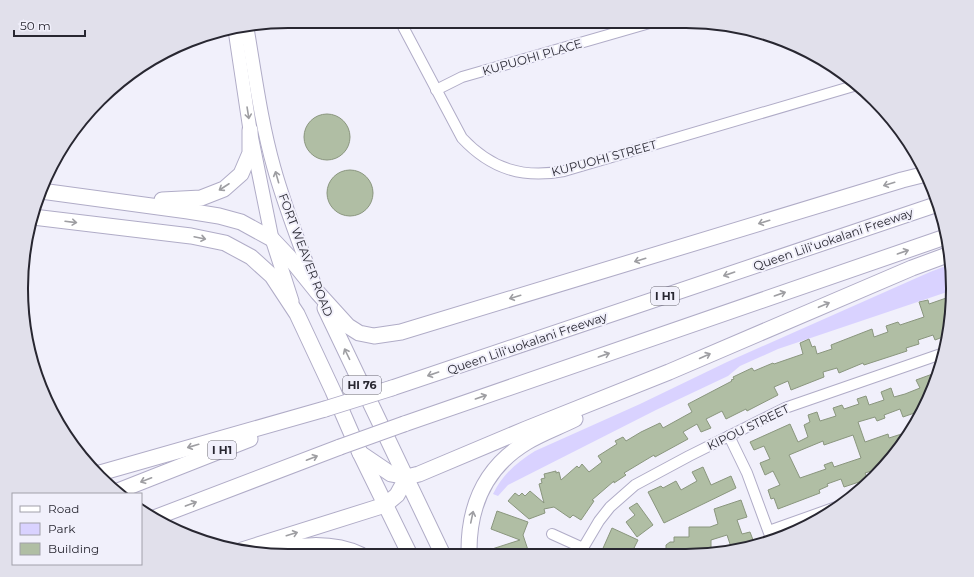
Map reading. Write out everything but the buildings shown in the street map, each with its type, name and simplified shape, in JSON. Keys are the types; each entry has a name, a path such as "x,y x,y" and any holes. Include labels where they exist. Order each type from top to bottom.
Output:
{"highway":[{"path":"127,202 201,198 224,189 241,174 250,153 250,130"},
{"path":"47,192 219,216 240,222 258,230 272,239 348,326 359,333 374,336 390,335 920,176"},
{"name":"Queen Liliʻuokalani Freeway","path":"123,489 325,409 392,388 932,206"},
{"path":"38,218 191,236 225,243 251,257 272,276 297,314"},
{"path":"161,515 404,424 941,238"},
{"path":"360,453 391,474 407,477 419,474 526,429 669,372 844,296 944,256"},
{"name":"FORT WEAVER ROAD","path":"318,293 440,549"},
{"name":"FORT WEAVER ROAD","path":"297,314 360,453 407,549"},
{"path":"470,549 470,527 473,511 480,493 489,477 509,455 528,442 616,400 669,372"},
{"path":"103,472 325,409"},
{"path":"252,547 385,505 397,495 407,477"},
{"path":"283,549 322,545 343,549"}],"main road":[{"path":"247,31 248,76"},
{"path":"235,34 248,76"},
{"name":"FORT WEAVER ROAD","path":"248,76 250,130 272,239 278,262 297,314"},
{"name":"FORT WEAVER ROAD","path":"248,76 285,206 318,293"}],"street":[{"name":"KUPUOHI STREET","path":"404,28 462,138 482,157 502,167 522,173 536,174 564,171 850,87"},
{"name":"KUPUOHI PLACE","path":"436,90 462,77 632,28"},
{"name":"KIPOU STREET","path":"584,549 599,521 610,507 630,489 689,456 785,408 937,355"},
{"path":"729,436 747,473 770,535"},
{"path":"768,530 817,514"},
{"name":"KIPOU STREET","path":"552,534 577,549"}],"green space":[{"path":"945,266 946,292 778,349 740,366 728,376 656,410 508,485 498,496 493,494 506,475 522,460 535,451 640,404 727,362"}]}
